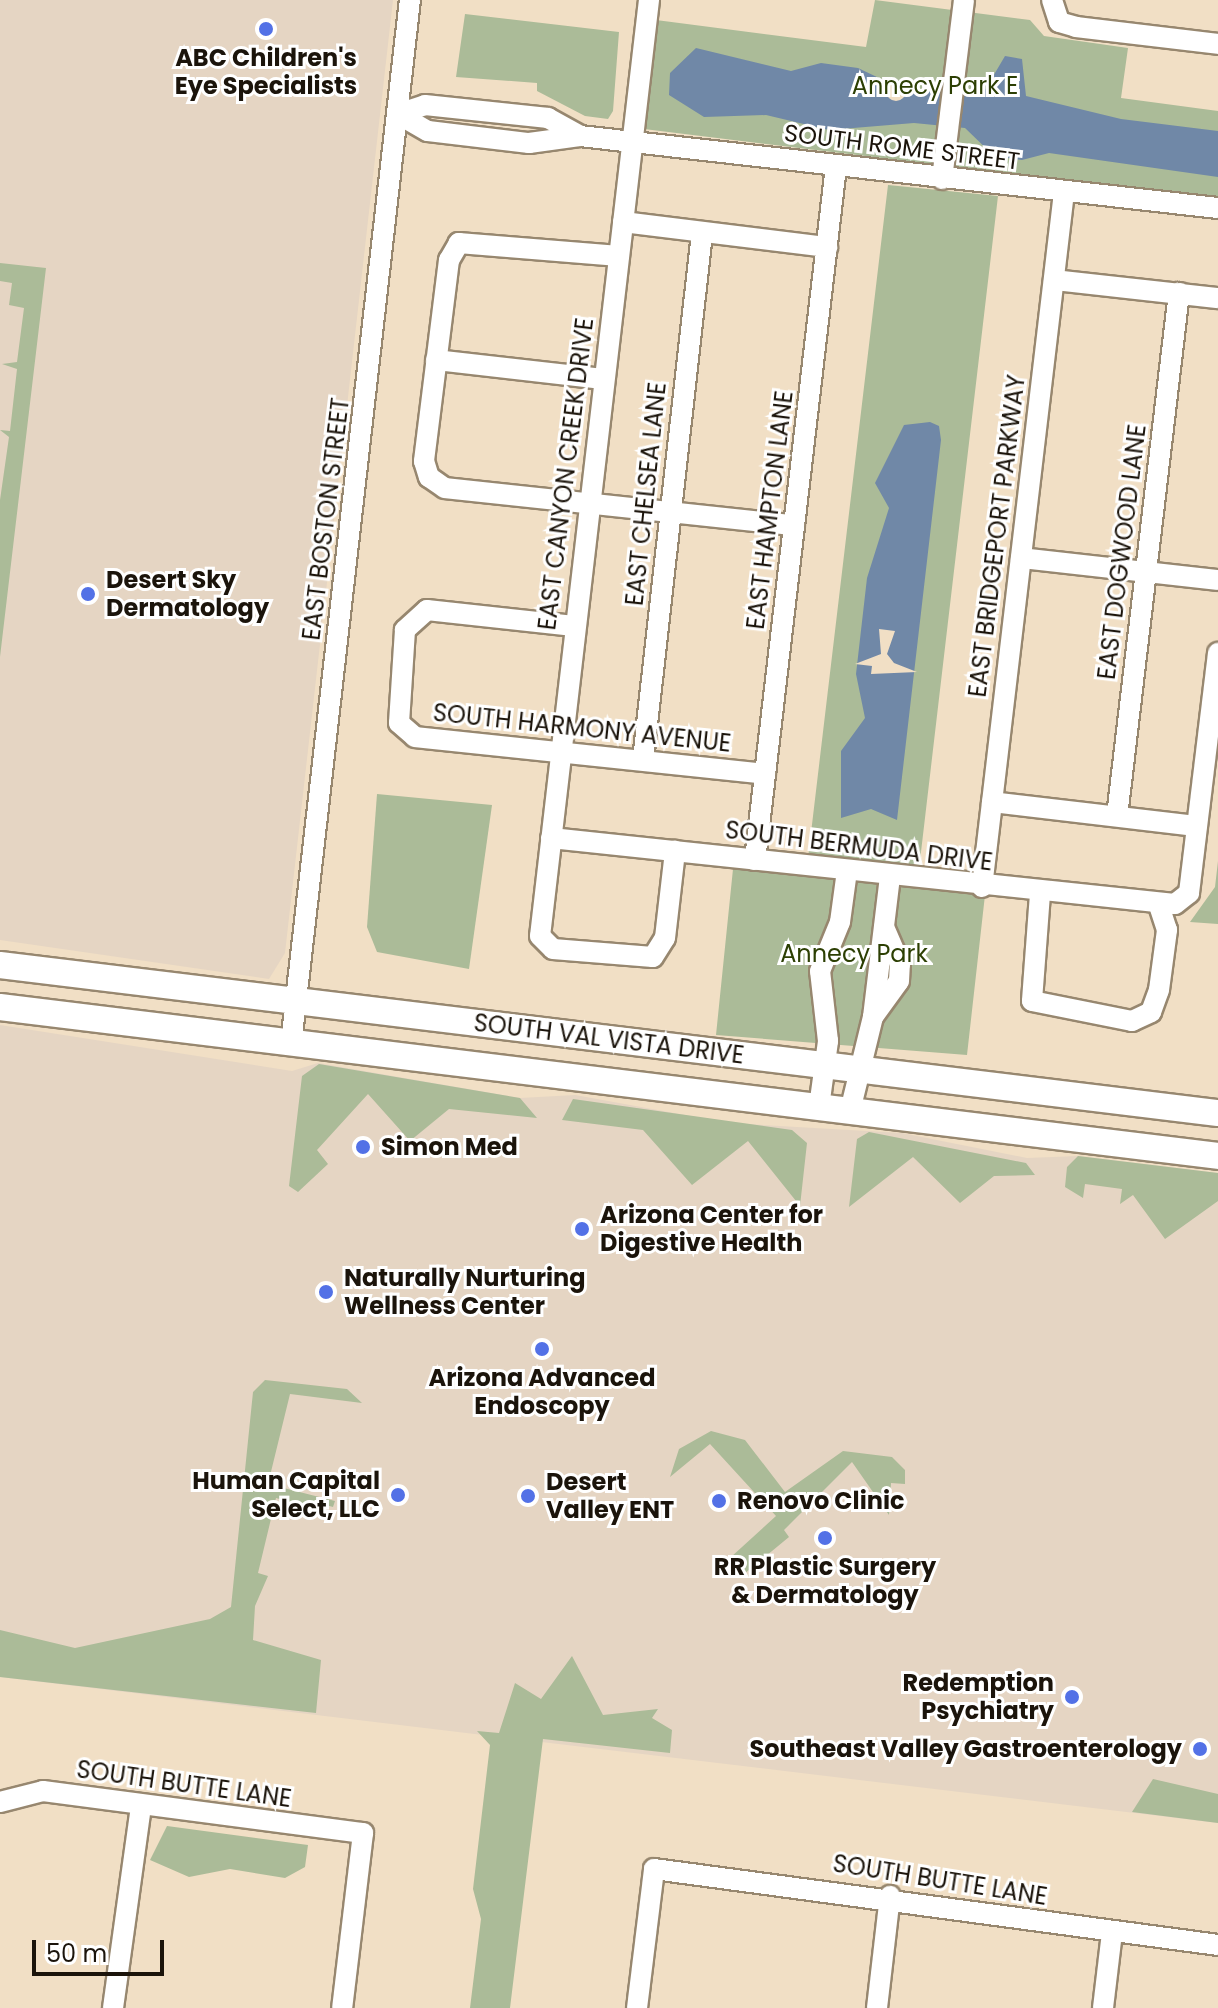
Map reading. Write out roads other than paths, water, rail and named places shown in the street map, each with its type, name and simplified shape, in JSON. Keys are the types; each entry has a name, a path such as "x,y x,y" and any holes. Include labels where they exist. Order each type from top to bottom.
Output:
{"main road":[{"name":"SOUTH VAL VISTA DRIVE","path":"0,965 1218,1113"},
{"name":"SOUTH VAL VISTA DRIVE","path":"0,1007 1218,1156"}],"street":[{"name":"EAST BOSTON STREET","path":"291,1044 410,0"},
{"name":"EAST CANYON CREEK DRIVE","path":"649,0 559,751 540,936 553,949 653,957 665,938 675,851"},
{"path":"942,179 964,0"},
{"path":"1051,3 1059,22 1076,27 1218,44"},
{"name":"SOUTH ROME STREET","path":"398,114 428,131 547,145 580,136 1218,208"},
{"name":"EAST HAMPTON LANE","path":"755,860 836,166"},
{"name":"EAST BRIDGEPORT PARKWAY","path":"982,887 1064,192"},
{"path":"623,222 827,247"},
{"name":"EAST CHELSEA LANE","path":"643,760 702,233"},
{"path":"619,256 459,243 449,260 436,360 424,461 429,477 445,488 794,525"},
{"path":"1054,280 1218,298"},
{"name":"EAST DOGWOOD LANE","path":"1117,816 1179,293"},
{"path":"436,360 604,379"},
{"path":"1021,558 1218,580"},
{"name":"SOUTH HARMONY AVENUE","path":"574,626 427,610 411,620 399,723 415,737 765,774"},
{"path":"1040,894 1032,1001 1047,1010 1132,1021 1151,1012 1167,930 1160,908 1189,893 1197,826 1209,798 1217,663"},
{"path":"992,802 1197,826"},
{"name":"SOUTH BERMUDA DRIVE","path":"551,838 1160,908"},
{"path":"819,1107 824,1065 820,971 840,922 847,871"},
{"path":"850,1111 873,1017 890,876"},
{"name":"SOUTH BUTTE LANE","path":"0,1802 43,1791 141,1807 363,1833 342,2008"},
{"path":"113,2008 141,1807"},
{"name":"SOUTH BUTTE LANE","path":"637,2008 654,1869 890,1896 1112,1932 1218,1945"},
{"path":"877,2008 890,1896"},
{"path":"1103,2008 1112,1932"}],"water":[{"path":"696,48 791,71 821,63 858,68 900,88 982,95 1005,56 1022,59 1026,96 1121,119 1218,131 1218,177 1049,153 1022,160 994,156 965,128 914,123 829,130 766,115 704,117 669,95 670,73"},
{"path":"930,422 939,426 941,440 897,820 871,809 841,818 841,751 865,718 856,674 867,578 889,508 875,483 904,425"}],"place":[{"name":"ABC Children's Eye Specialists","path":"266,29"},
{"name":"Desert Sky Dermatology","path":"88,594"},
{"name":"Simon Med","path":"363,1147"},
{"name":"Arizona Center for Digestive Health","path":"582,1229"},
{"name":"Naturally Nurturing Wellness Center","path":"326,1292"},
{"name":"Arizona Advanced Endoscopy","path":"542,1349"},
{"name":"Human Capital Select, LLC","path":"398,1495"},
{"name":"Desert Valley ENT","path":"528,1496"},
{"name":"Renovo Clinic","path":"719,1501"},
{"name":"RR Plastic Surgery & Dermatology","path":"825,1538"},
{"name":"Redemption Psychiatry","path":"1072,1697"},
{"name":"Southeast Valley Gastroenterology","path":"1200,1749"}],"park label":[{"name":"Annecy Park E","path":"935,86"},
{"name":"Annecy Park","path":"854,954"}]}
